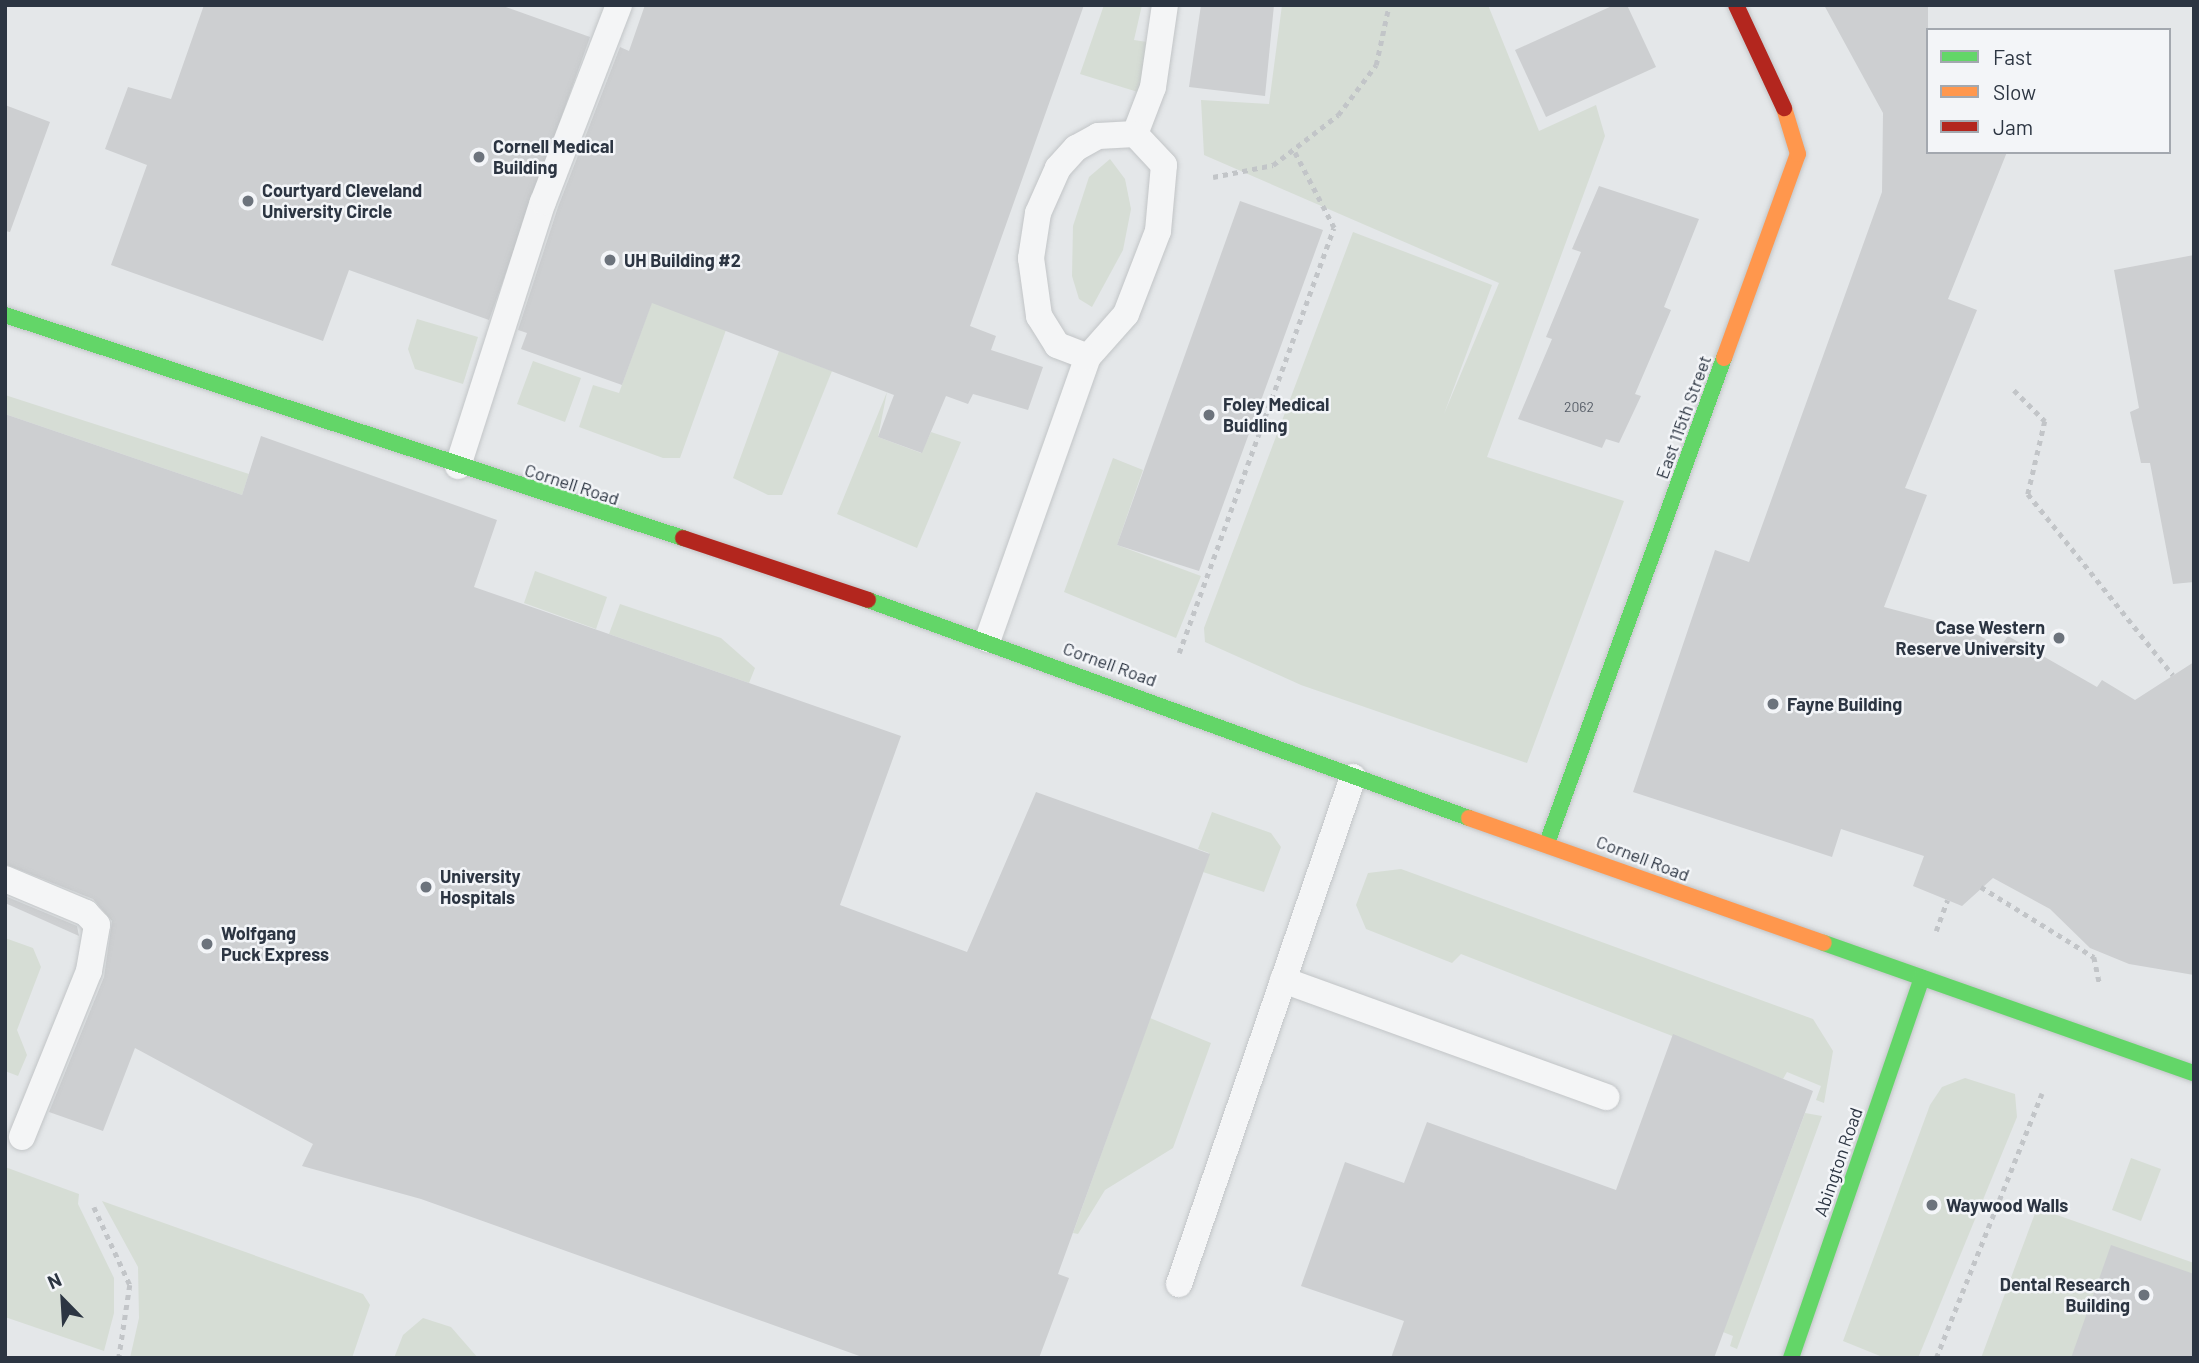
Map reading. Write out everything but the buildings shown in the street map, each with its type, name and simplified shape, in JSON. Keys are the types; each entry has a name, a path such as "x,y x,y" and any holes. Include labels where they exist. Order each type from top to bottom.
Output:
{"street":[{"name":"East 115th Street","path":"1546,843 1798,154 1794,129 1736,5"},
{"name":"Cornell Road","path":"5,315 988,639 1353,777 2194,1073"},
{"name":"Abington Road","path":"1791,1358 1922,978"}],"lane":[{"path":"458,466 543,202 619,5"},
{"path":"1135,134 1153,87 1166,5"},
{"path":"988,639 1088,357 1126,314 1158,231 1164,165 1135,134"},
{"path":"1088,357 1057,345 1039,316 1031,258 1038,213 1058,168 1076,148 1098,136 1135,134"},
{"path":"1179,1284 1353,777"},
{"path":"5,879 86,913 97,925 89,971 22,1137"},
{"path":"1283,980 1607,1097"}],"path":[{"path":"1213,177 1273,165 1295,153 1358,93 1376,65 1389,5"},
{"path":"1179,653 1334,228 1295,153"},
{"path":"2014,390 2045,421 2028,494 2173,675"},
{"path":"1982,887 2094,957 2100,985"},
{"path":"1936,931 1947,900"},
{"path":"1944,1358 1936,1357 2042,1093"},
{"path":"94,1207 130,1285 119,1358"}],"shaded area":[{"path":"1104,5 1142,5 1134,40 1147,42 1141,93 1080,74"},
{"path":"1282,5 1488,5 1539,131 1596,105 1605,136 1487,457 1624,501 1527,763 1301,685 1205,642 1204,628 1353,232 1492,285 1444,414 1499,283 1204,155 1201,100 1269,104"},
{"path":"1110,159 1125,179 1131,209 1123,250 1092,307 1079,299 1072,276 1073,226 1089,177"},
{"path":"699,172 726,330 680,458 663,458 579,427 593,385 619,393"},
{"path":"417,319 478,337 463,384 415,369 408,349"},
{"path":"779,351 832,371 782,495 768,495 733,478"},
{"path":"533,361 581,378 565,422 517,404"},
{"path":"887,392 878,437 921,453 931,432 961,442 917,548 837,514"},
{"path":"5,395 249,474 242,495 5,414"},
{"path":"1113,458 1143,470 1117,545 1201,576 1176,638 1064,592"},
{"path":"535,571 607,597 596,629 524,603"},
{"path":"620,604 721,638 755,668 749,683 609,634"},
{"path":"1212,812 1271,833 1281,847 1264,892 1203,872 1209,853 1198,849"},
{"path":"1401,869 1813,1019 1833,1051 1824,1103 1816,1100 1821,1086 1787,1072 1783,1079 1461,954 1452,963 1366,929 1356,905 1368,873"},
{"path":"5,938 33,948 41,967 17,1030 27,1055 18,1076 5,1071"},
{"path":"1150,1018 1211,1043 1173,1148 1105,1190 1078,1234 1073,1233"},
{"path":"1965,1078 2015,1094 2017,1117 1918,1358 1885,1358 1843,1341 1930,1105 1942,1087"},
{"path":"1805,1113 1822,1116 1737,1349 1730,1346 1733,1336 1723,1332"},
{"path":"2131,1158 2161,1169 2141,1221 2112,1210"},
{"path":"5,1167 79,1194 78,1204 114,1278 114,1313 104,1351 5,1317"},
{"path":"102,1201 363,1294 370,1305 352,1358 130,1358 139,1318 138,1267"},
{"path":"2037,1208 2194,1263 2194,1358 1981,1358"},
{"path":"423,1318 451,1327 478,1358 394,1358 403,1335"}],"traffic: fast":[{"path":"5,315 683,538"},
{"path":"1547,843 1724,358"},
{"path":"868,600 1469,818"},
{"path":"1824,943 2194,1073"},
{"path":"1791,1358 1922,978"}],"traffic: slow":[{"path":"1724,358 1798,154 1784,108"},
{"path":"1469,818 1824,943"}],"traffic: jam":[{"path":"1736,5 1784,108"},
{"path":"683,538 868,600"}],"place":[{"name":"Cornell Medical Building","path":"479,157"},
{"name":"Courtyard Cleveland University Circle","path":"248,201"},
{"name":"UH Building #2","path":"610,260"},
{"name":"Foley Medical Buidling","path":"1209,415"},
{"name":"Case Western Reserve University","path":"2059,638"},
{"name":"Fayne Building","path":"1773,704"},
{"name":"University Hospitals","path":"426,887"},
{"name":"Wolfgang Puck Express","path":"207,944"},
{"name":"Waywood Walls","path":"1932,1205"},
{"name":"Dental Research Building","path":"2144,1295"}]}
